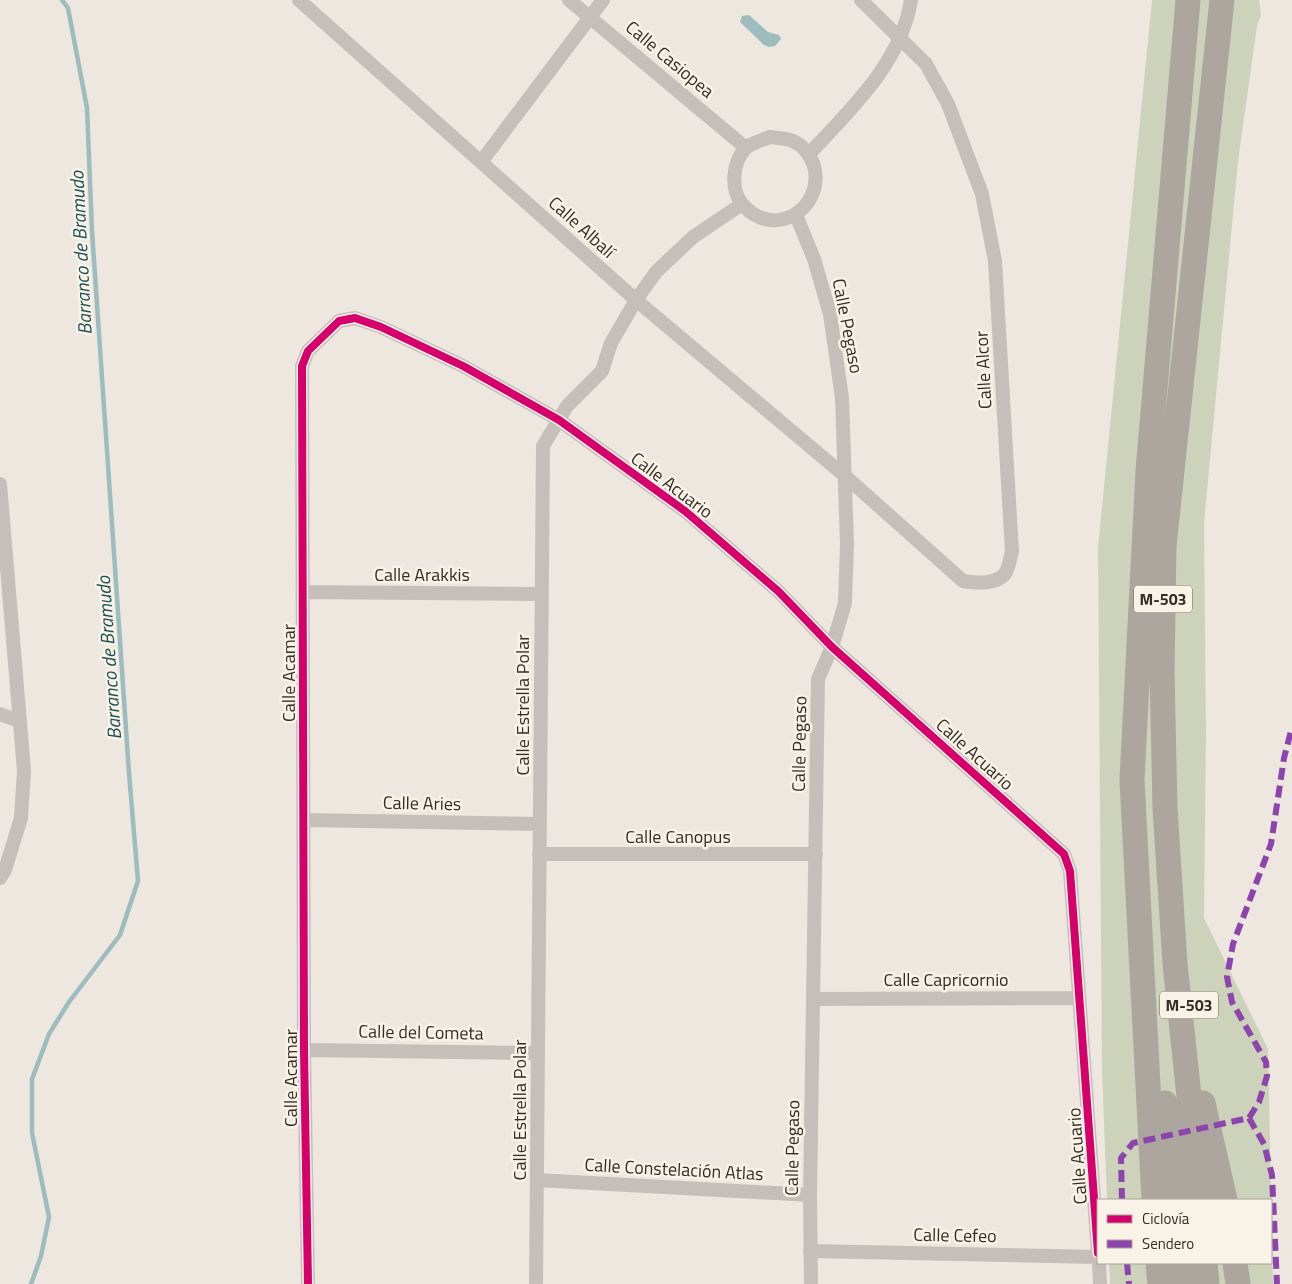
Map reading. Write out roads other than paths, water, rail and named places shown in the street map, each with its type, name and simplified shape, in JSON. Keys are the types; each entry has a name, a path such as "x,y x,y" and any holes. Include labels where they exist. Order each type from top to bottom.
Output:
{"highway":[{"name":"M-503","path":"1154,1199 1132,780 1148,461 1188,0"},
{"name":"M-503","path":"1200,1199 1176,964 1165,808 1162,671 1164,546 1222,0"},
{"name":"M-503","path":"1138,634 1146,926 1174,1199"},
{"name":"M-503","path":"1165,808 1199,1086 1225,1199"},
{"path":"1158,1264 1160,1284"},
{"path":"1180,1264 1182,1284"},
{"path":"1205,1264 1207,1284"},
{"path":"1235,1264 1238,1284"}],"street":[{"name":"Calle Albalí","path":"299,0 636,300 845,476"},
{"name":"Calle Casiopea","path":"569,0 746,148"},
{"path":"481,162 603,0"},
{"name":"Calle Alcor","path":"845,476 963,581 976,583 996,580 1005,573 1012,552 995,261 984,204 948,104 926,64 861,0"},
{"path":"810,153 865,94 887,61 900,37 911,0"},
{"path":"770,137 792,140 810,153 817,179 813,196 796,215 777,221 756,216 742,204 734,178 737,162 746,148 770,137"},
{"name":"Calle Estrella Polar","path":"536,1284 543,446 567,406 602,371 611,343 636,300 656,272 693,236 742,204"},
{"name":"Calle Pegaso","path":"796,215 814,259 830,314 842,398 847,544 845,603 832,647 818,679 810,1195 811,1284"},
{"name":"Calle Acamar","path":"308,1284 304,1050 302,366 308,351 339,321 355,318 381,327 463,366 559,420"},
{"name":"Calle Acuario","path":"559,420 685,511 778,591 832,647 1064,854 1070,871 1078,998 1088,1089 1097,1238"},
{"path":"0,484 2,554 24,772 21,818 2,872"},
{"name":"Calle Arakkis","path":"303,592 542,594"},
{"path":"0,714 19,721"},
{"name":"Calle Aries","path":"304,820 540,824"},
{"name":"Calle Canopus","path":"539,854 816,854"},
{"name":"Calle Capricornio","path":"814,999 1078,998"},
{"name":"Calle del Cometa","path":"304,1050 538,1052"},
{"name":"Calle Constelación Atlas","path":"537,1180 810,1195"},
{"name":"Calle Cefeo","path":"810,1251 1097,1255"},
{"path":"1099,1264 1100,1284"}],"water":[{"path":"749,15 768,32 779,35 781,39 775,46 769,47 764,45 740,22 742,16"}],"waterway":[{"name":"Barranco de Bramudo","path":"31,1284 41,1256 49,1217 32,1133 32,1079 49,1034 69,1002 120,935 138,881 92,231 87,108 68,8 62,0"}]}
